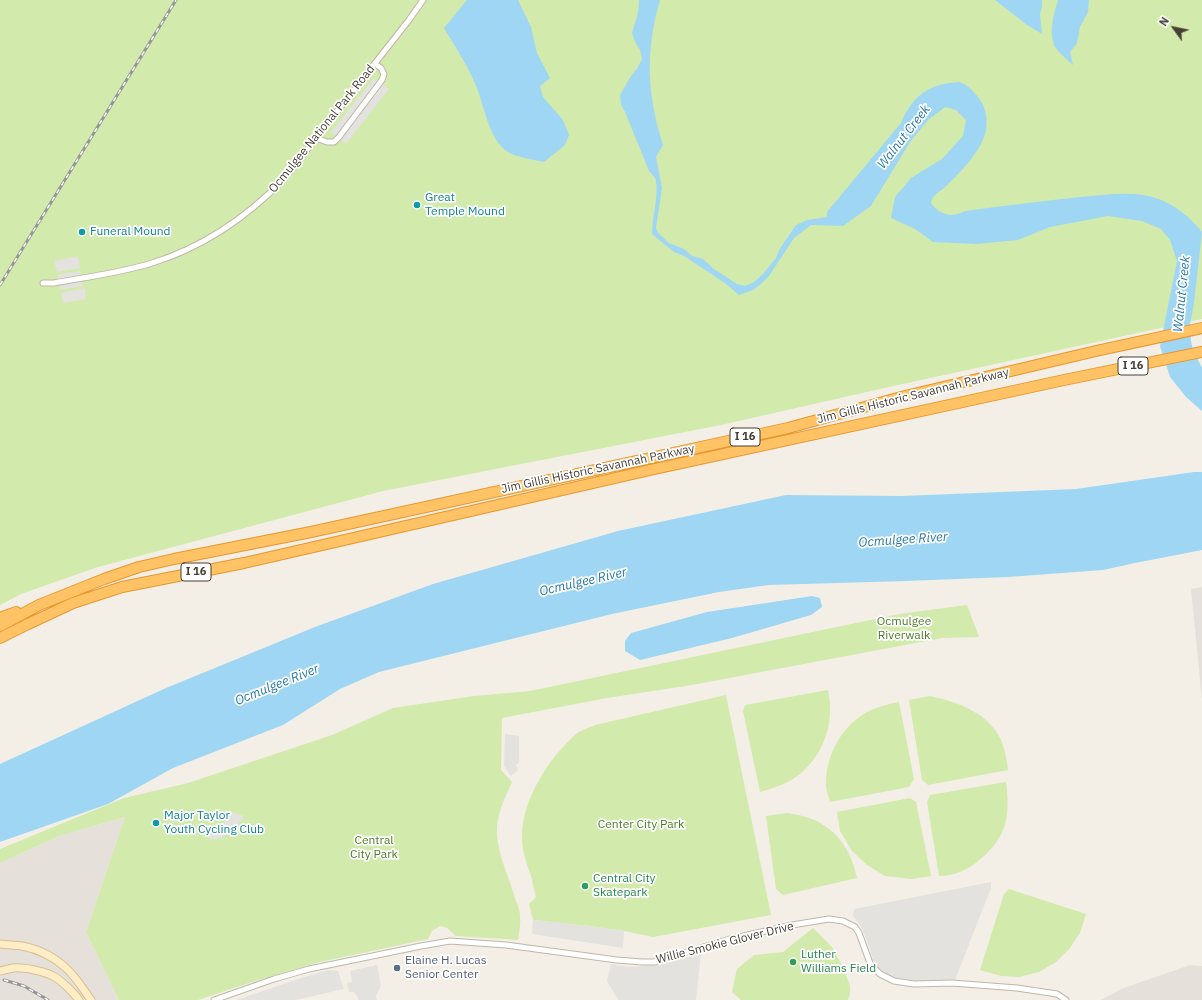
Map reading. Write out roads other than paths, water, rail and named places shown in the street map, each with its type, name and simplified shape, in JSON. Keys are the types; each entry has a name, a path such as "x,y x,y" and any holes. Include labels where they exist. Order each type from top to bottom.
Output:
{"highway":[{"name":"Jim Gillis Historic Savannah Parkway","path":"0,626 39,605 104,579 139,567 311,532 772,431 905,396 1096,351 1202,328"},
{"name":"Jim Gillis Historic Savannah Parkway","path":"0,638 73,603 122,587 244,563 650,470 1064,380 1202,352"},
{"path":"0,618 39,605"}],"street":[{"name":"Ocmulgee National Park Road","path":"43,283 54,283 150,264 194,247 235,222 265,198 284,179 424,0"},
{"path":"316,138 327,142 334,142 339,137 382,80 384,74 381,68 375,64"},
{"name":"Willie Smokie Glover Drive","path":"214,1000 274,979 309,969 450,941 506,945 642,962 662,959 778,928 829,919 843,921 855,927 870,963 880,974 894,981 914,984 952,983 1017,988 1056,994 1066,1000"},
{"path":"0,944 30,948 42,952 54,959 66,968 91,1000"},
{"path":"0,971 21,968 31,969 53,976 79,1000"}],"water":[{"path":"467,0 518,0 531,27 537,53 550,78 540,86 543,97 563,120 569,135 565,145 544,162 511,154 501,146 495,138 473,79 444,28"},
{"name":"Walnut Creek","path":"639,0 660,0 652,37 650,73 654,108 663,145 656,157 662,188 656,228 658,233 669,243 684,249 692,256 703,259 714,269 737,284 745,286 754,282 763,274 776,258 779,250 796,225 807,220 827,217 827,212 901,123 909,108 919,96 933,87 960,82 971,89 978,97 984,108 987,125 984,137 970,161 933,198 931,203 942,213 951,215 965,211 1065,199 1110,194 1129,194 1149,196 1171,205 1188,217 1202,232 1194,303 1190,324 1193,350 1202,368 1202,411 1186,397 1170,377 1160,346 1177,261 1170,240 1161,229 1142,221 1108,216 1050,227 1018,240 976,244 933,242 915,229 891,218 895,197 911,178 942,159 963,136 966,120 956,110 945,107 928,120 910,142 871,206 843,226 811,225 794,238 769,276 753,290 739,295 725,283 684,256 674,252 652,234 657,189 655,178 649,171 621,105 620,95 642,59 640,50 632,33 638,13"},
{"path":"995,0 1042,0 1040,14 1042,34 1027,25"},
{"path":"1058,0 1089,0 1088,12 1080,27 1077,43 1070,52 1073,65 1057,50 1053,42 1052,24"},
{"name":"Ocmulgee River","path":"1202,472 1202,550 1103,570 1008,577 769,585 719,592 612,614 379,672 340,689 283,725 173,768 108,804 0,842 0,764 166,688 315,627 433,584 618,531 786,495 902,496 1076,489"},
{"path":"812,596 820,598 822,607 811,615 732,638 640,660 625,651 625,641 631,633 707,612"}],"railway":[{"path":"0,285 176,0"},
{"path":"4,980 24,986 48,1000"}],"place":[{"name":"Great Temple Mound","path":"417,205"},
{"name":"Funeral Mound","path":"82,232"},
{"name":"Major Taylor Youth Cycling Club","path":"156,823"},
{"name":"Central City Skatepark","path":"585,886"},
{"name":"Luther Williams Field","path":"793,962"},
{"name":"Elaine H. Lucas Senior Center","path":"397,968"}],"park label":[{"name":"Ocmulgee Riverwalk","path":"904,629"},
{"name":"Center City Park","path":"641,825"},
{"name":"Central City Park","path":"374,848"}]}
